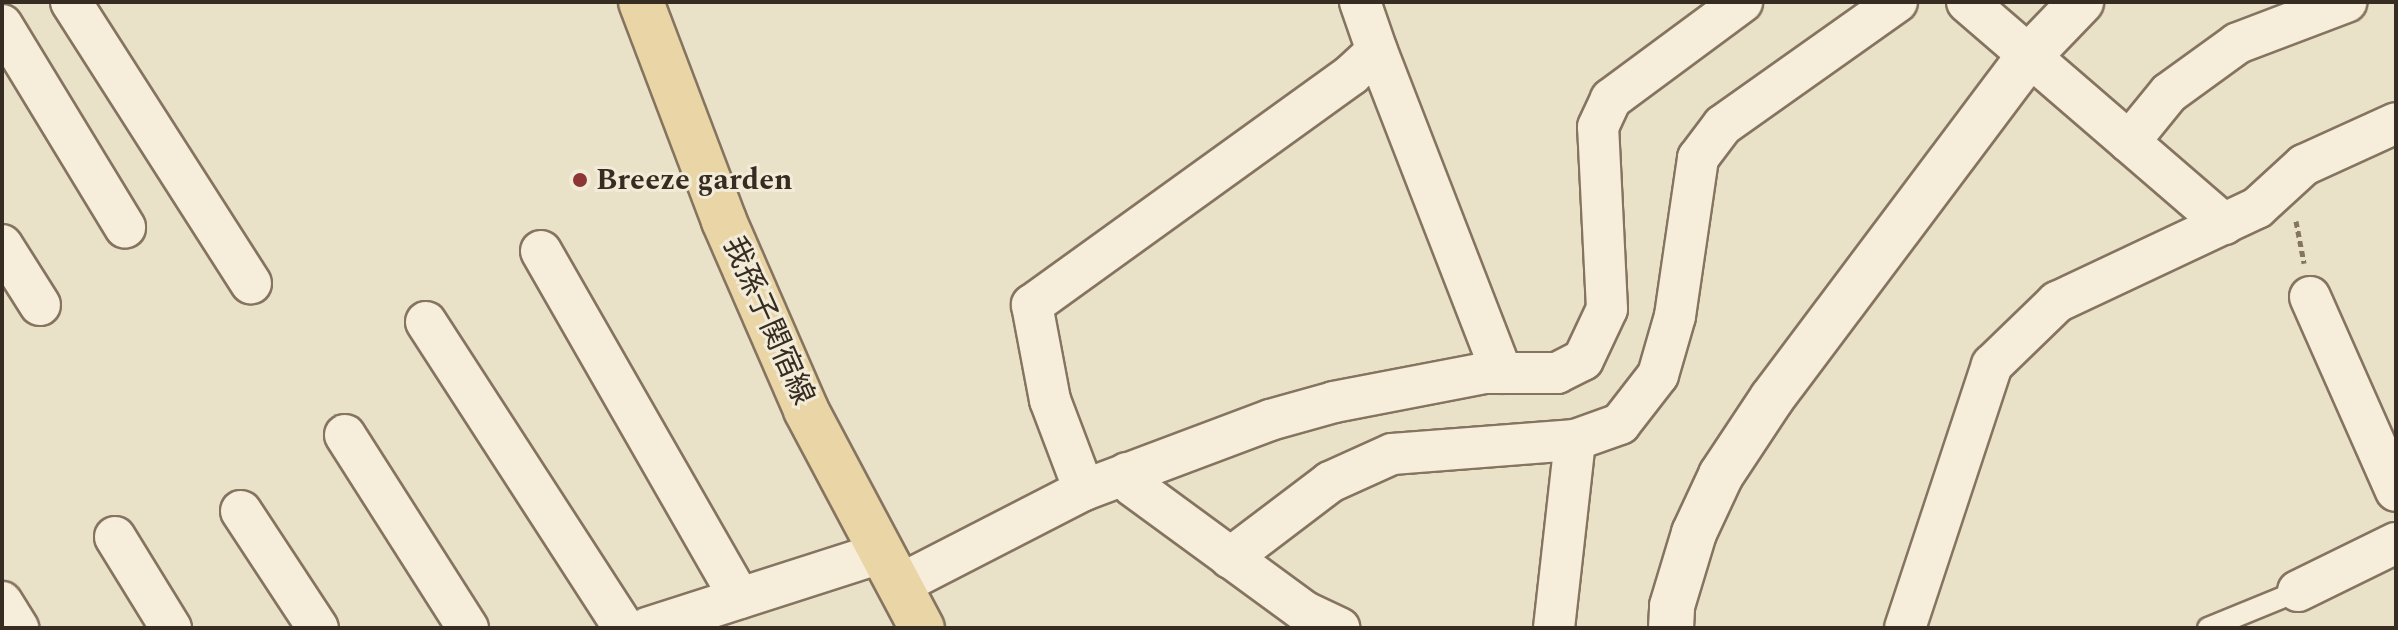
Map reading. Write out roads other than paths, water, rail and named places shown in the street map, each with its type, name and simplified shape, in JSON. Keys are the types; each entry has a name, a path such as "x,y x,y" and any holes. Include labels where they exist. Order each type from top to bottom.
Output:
{"main road":[{"name":"我孫子関宿線","path":"641,2 736,250 806,410 922,628"}],"street":[{"path":"71,2 251,283"},
{"path":"1360,2 1502,373"},
{"path":"647,628 740,598 890,569 1127,473 1334,402 1502,373 1557,373 1583,360 1607,309 1598,162 1598,127 1604,113 1611,99 1742,2"},
{"path":"1230,558 1330,482 1392,454 1575,440 1620,424 1658,375 1675,316 1698,158 1723,125 1897,2"},
{"path":"1967,2 2224,224"},
{"path":"1671,628 1672,606 1694,533 1721,475 1772,398 2030,55 2081,2"},
{"path":"2129,142 2169,93 2238,43 2346,2"},
{"path":"2,25 125,227"},
{"path":"1084,490 1050,400 1032,305 1351,75 1377,51"},
{"path":"1905,628 1992,365 2057,302 2257,208 2304,165 2396,123"},
{"path":"2,245 40,305"},
{"path":"541,251 740,598"},
{"path":"2310,297 2396,491"},
{"path":"426,322 624,628"},
{"path":"345,435 468,628"},
{"path":"1554,628 1575,440"},
{"path":"1127,473 1133,486 1230,558 1305,612 1339,628"},
{"path":"241,511 318,628"},
{"path":"115,537 171,628"},
{"path":"2298,591 2396,543"},
{"path":"2,602 18,628"}],"lane":[{"path":"2208,628 2298,591"}],"place":[{"name":"Breeze garden","path":"580,180"}]}
